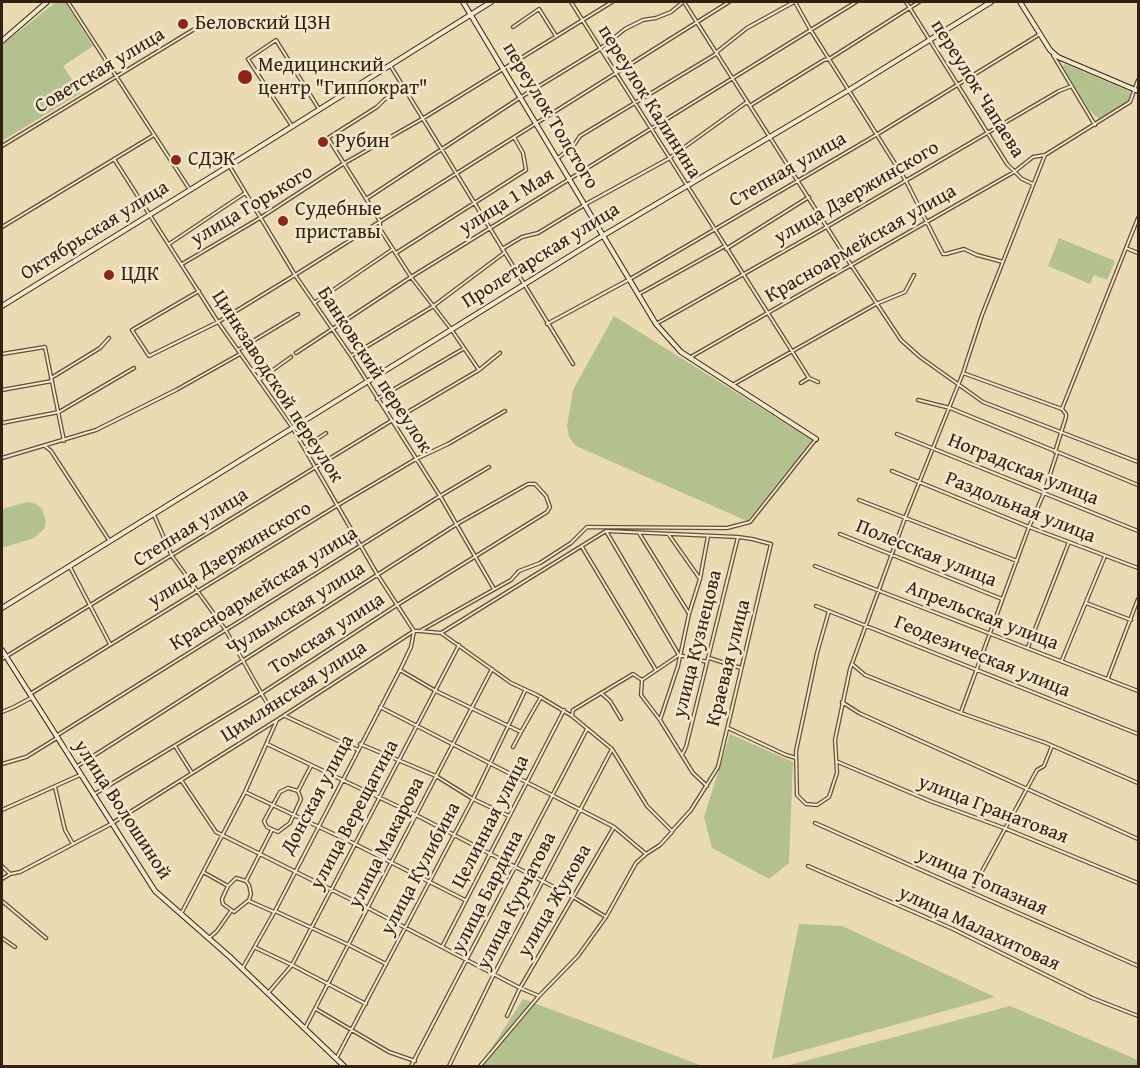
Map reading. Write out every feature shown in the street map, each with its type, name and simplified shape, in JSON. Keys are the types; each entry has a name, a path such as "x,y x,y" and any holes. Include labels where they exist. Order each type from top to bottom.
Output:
{"street":[{"path":"2,41 47,2"},
{"path":"68,2 190,190"},
{"name":"переулок Толстого","path":"462,2 586,204 656,324 681,352 816,439"},
{"name":"Октябрьская улица","path":"2,306 490,2"},
{"name":"переулок Калинина","path":"571,2 668,159 809,378"},
{"name":"улица Горького","path":"182,264 261,218 343,165 612,2"},
{"path":"366,199 521,97 600,49 625,29 643,20 671,12 683,2 876,304 905,344 983,402 1061,430 1138,462"},
{"path":"199,291 132,330 148,356 218,322 729,2"},
{"path":"558,158 574,145 580,136 716,54 747,28 795,2 906,181 943,254 964,249 1003,262"},
{"name":"улица 1 Мая","path":"296,353 411,277 856,2"},
{"name":"переулок Чапаева","path":"906,2 1006,164 1033,184"},
{"path":"750,105 829,59 919,2"},
{"name":"Пролетарская улица","path":"2,608 523,284 849,90 991,2"},
{"path":"1020,2 1095,125"},
{"path":"513,27 539,9 556,36"},
{"name":"Советская улица","path":"2,146 212,19"},
{"name":"Степная улица","path":"547,324 630,279 876,135 1040,34"},
{"path":"292,126 248,58 276,40 319,109"},
{"path":"1050,50 1066,62 1137,91 1138,80"},
{"path":"390,64 573,364"},
{"name":"улица Дзержинского","path":"656,324 1072,86"},
{"path":"403,87 377,107 328,138 380,220 380,230 432,307 451,329 463,350 479,370"},
{"name":"Красноармейская улица","path":"690,358 1014,172 1032,157 1045,155 1130,102 1137,91"},
{"path":"502,249 522,237 538,233 668,159 747,102"},
{"path":"2,227 154,135"},
{"path":"396,254 526,170 523,153 514,137"},
{"path":"829,611 817,653 796,758 797,795 807,804 817,805 829,796 837,773 835,740 852,664 905,518 950,408 974,337 1045,155"},
{"name":"Цинкзаводской переулок","path":"114,159 218,322 292,427 377,574 414,631"},
{"name":"Банковский переулок","path":"230,166 295,275 351,356 440,496 494,589"},
{"path":"169,244 245,193"},
{"path":"639,294 726,248 809,197"},
{"path":"1062,410 1138,218"},
{"path":"1126,248 1138,253"},
{"path":"314,303 393,249"},
{"path":"351,356 432,307 504,253"},
{"path":"731,386 876,304 905,291 914,274"},
{"path":"2,458 96,430 176,390 298,314"},
{"path":"2,390 52,379 100,348 109,338"},
{"path":"2,354 45,347 64,441"},
{"path":"377,399 463,350"},
{"path":"406,412 479,370 500,353"},
{"path":"259,380 291,357"},
{"path":"2,423 59,412 135,368"},
{"path":"961,713 1029,527 1044,493 1066,415 1062,410 963,373"},
{"path":"801,383 809,378 818,382"},
{"path":"918,400 950,408 1138,485"},
{"name":"улица Дзержинского","path":"2,712 14,707 110,644 416,459 448,444 506,411"},
{"name":"Степная улица","path":"3,658 391,421"},
{"path":"304,448 326,434"},
{"name":"Ноградская улица","path":"897,434 1138,531"},
{"path":"420,632 511,580 519,571 540,563 571,543 587,527 727,528 742,526 755,517 816,439"},
{"path":"51,451 56,443"},
{"path":"44,446 51,451 109,540"},
{"name":"Красноармейская улица","path":"2,764 26,757 225,629 489,467"},
{"name":"Раздольная улица","path":"892,471 1029,527 1138,568"},
{"name":"Чулымская улица","path":"75,767 457,524 528,484 535,484"},
{"name":"Томская улица","path":"93,795 262,693 397,605 547,512 550,502 535,484"},
{"path":"859,500 1017,561"},
{"path":"153,513 172,555 225,629 272,712"},
{"path":"606,531 679,655 708,663"},
{"path":"441,633 606,531 738,537"},
{"path":"639,533 689,614"},
{"name":"Полесская улица","path":"840,534 1002,599"},
{"path":"669,535 700,579"},
{"path":"660,720 670,696 689,614 700,579 708,536"},
{"name":"Краевая улица","path":"480,1066 538,996 578,956 606,917 636,863 660,845 691,810 718,767 771,544 752,538 738,537"},
{"name":"улица Кузнецова","path":"682,755 708,663 738,537"},
{"path":"1028,647 1069,542"},
{"path":"582,547 656,670"},
{"path":"1062,660 1105,555"},
{"path":"69,566 110,644"},
{"name":"Апрельская улица","path":"815,566 1138,691"},
{"path":"1108,678 1138,599"},
{"path":"1086,603 1131,620"},
{"name":"Геодезическая улица","path":"816,606 1138,734"},
{"path":"414,631 441,633 511,683 541,697 572,716 612,749 647,806 672,831"},
{"name":"Донская улица","path":"242,969 400,670 411,647 414,631"},
{"name":"Цимлянская улица","path":"2,879 20,872 111,824 285,716 414,631"},
{"name":"улица Верещагина","path":"268,993 292,965 459,645"},
{"name":"улица Волошиной","path":"2,650 3,658 31,695 150,885 344,1066"},
{"path":"642,680 679,655"},
{"path":"709,658 741,668"},
{"path":"852,664 865,675 1052,746 1138,783"},
{"name":"улица Макарова","path":"304,1029 492,669"},
{"path":"400,670 436,691 521,732"},
{"path":"572,716 573,710 633,674 642,680"},
{"path":"642,680 641,695 660,720 693,773 707,786"},
{"name":"улица Кулибина","path":"336,1059 473,799 526,690"},
{"path":"602,693 621,719"},
{"path":"513,747 541,697"},
{"path":"842,702 859,713 1138,839"},
{"path":"380,707 614,827 646,854"},
{"name":"Целинная улица","path":"442,947 564,710"},
{"path":"285,716 358,750"},
{"path":"181,915 245,792 277,720"},
{"path":"727,728 796,758"},
{"name":"улица Бардина","path":"411,1066 587,729"},
{"path":"267,744 416,815 573,897 606,917"},
{"path":"360,744 436,777 473,799 509,816"},
{"path":"175,746 192,773"},
{"path":"974,886 1037,770 1044,766 1052,746"},
{"name":"улица Курчатова","path":"449,1066 494,974 612,749"},
{"name":"улица Гранатовая","path":"838,762 1138,883"},
{"path":"298,791 288,788 280,792 264,821 272,830 278,832 285,828 294,815 301,799 298,791 311,766"},
{"path":"2,810 80,775"},
{"path":"182,780 216,832 222,836 406,927 538,996"},
{"path":"54,786 66,830 73,844"},
{"path":"245,792 392,862 466,901"},
{"name":"улица Топазная","path":"815,823 1138,966"},
{"name":"улица Жукова","path":"507,1016 520,988 614,827"},
{"path":"246,881 272,830"},
{"path":"2,866 10,874"},
{"name":"улица Малахитовая","path":"808,866 953,929 1092,998 1138,1016"},
{"path":"203,872 228,886"},
{"path":"209,938 231,911 238,909 249,900 251,890 246,881 236,878 228,886 222,901 231,911"},
{"path":"249,900 349,945 386,965"},
{"path":"2,901 46,938"},
{"path":"2,938 15,947"},
{"path":"255,948 366,1004"},
{"path":"316,1009 389,1052 415,1061"}],"green space":[{"path":"56,2 65,2 93,46 63,66 81,93 2,141 2,45"},
{"path":"1065,64 1129,91 1131,94 1129,101 1100,120 1090,111 1064,69"},
{"path":"1059,238 1115,261 1107,280 1094,275 1090,284 1048,266"},
{"path":"614,316 812,440 747,521 576,446 569,437 567,426 573,390"},
{"path":"27,502 36,504 42,509 46,521 44,529 34,538 2,548 2,509"},
{"path":"730,734 793,762 789,863 769,879 712,848 704,817"},
{"path":"799,924 842,926 995,997 772,1059"},
{"path":"523,999 703,1066 480,1066"},
{"path":"1010,1006 1138,1060 1138,1066 786,1066"}],"place":[{"name":"Беловский ЦЗН","path":"183,24"},
{"name":"Медицинский центр \"Гиппократ\"","path":"245,77"},
{"name":"Рубин","path":"323,142"},
{"name":"СДЭК","path":"176,160"},
{"name":"Судебные приставы","path":"283,221"},
{"name":"ЦДК","path":"109,275"}]}
